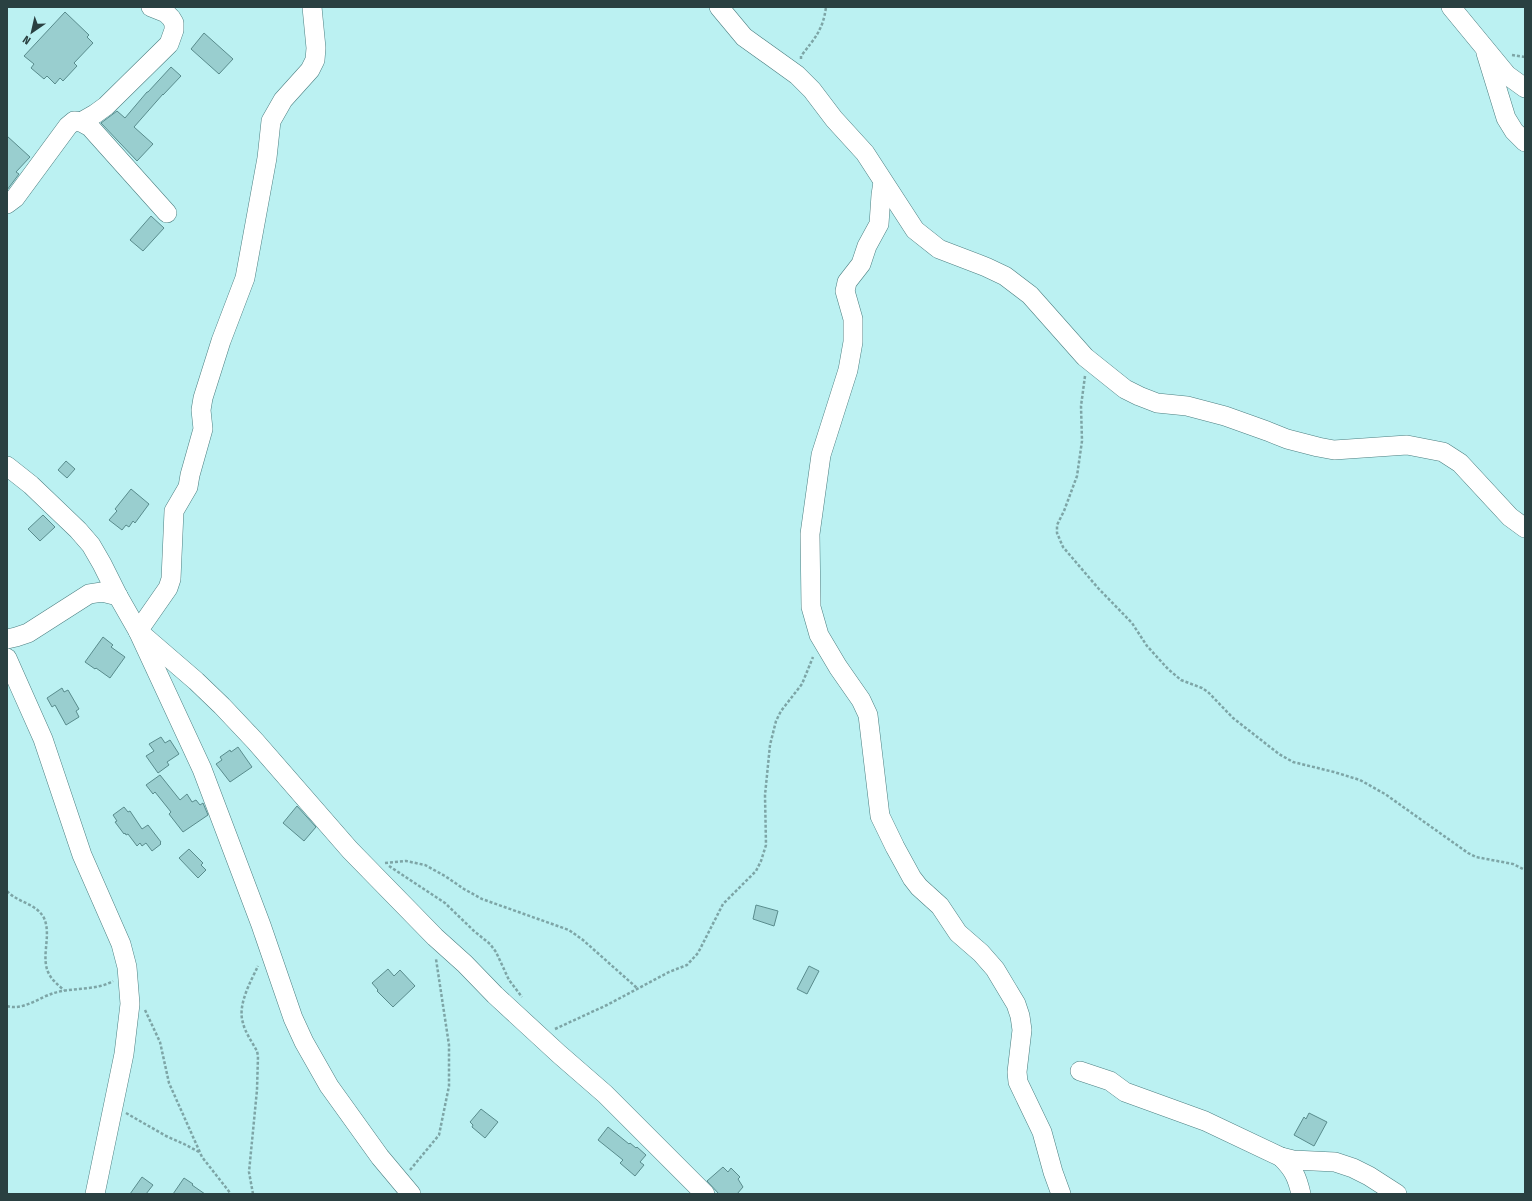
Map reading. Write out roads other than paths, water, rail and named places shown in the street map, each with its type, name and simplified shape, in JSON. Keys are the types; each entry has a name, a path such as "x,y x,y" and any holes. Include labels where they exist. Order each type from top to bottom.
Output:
{"street":[{"path":"81,122 106,106 169,44 174,30 172,18 166,13 151,7"},
{"path":"138,631 168,588 171,579 174,511 188,487 203,429 201,410 203,398 221,341 245,278 267,158 271,122 283,100 310,70 314,60 316,48 312,7"},
{"path":"718,7 744,37 797,75 812,90 834,119 865,153 915,230 938,249 986,267 1011,281 1030,295 1087,358 1125,389 1139,396 1157,402 1187,406 1225,416 1287,439 1334,450 1407,445 1443,452 1460,463 1510,517 1525,528"},
{"path":"1451,7 1507,75 1525,88"},
{"path":"1484,47 1506,118 1514,131 1525,142"},
{"path":"7,204 15,198 68,126 74,121 81,122 90,127 167,214"},
{"path":"883,182 880,195 879,224 867,246 861,264 847,282 845,291 853,319 853,342 848,370 821,455 810,534 810,607 819,635 861,700 868,715 880,816 899,853 912,878 919,887 940,906 958,933 981,953 995,969 1016,1004 1022,1030 1017,1072 1018,1082 1042,1132 1053,1172 1061,1194"},
{"path":"7,466 31,485 84,537 102,564 138,631 202,769 293,1018 312,1057 329,1086 405,1188"},
{"path":"7,639 28,633 89,594 102,592 118,596"},
{"path":"138,631 196,681 222,706 255,741 350,850 435,937 465,964 495,995 605,1094 704,1194"},
{"path":"7,658 43,739 82,855 121,944 127,966 130,992 124,1054 95,1194"},
{"path":"1080,1071 1110,1081 1125,1092 1205,1121 1281,1157 1293,1160 1335,1162 1353,1168 1364,1173 1397,1194"},
{"path":"1281,1157 1293,1170 1297,1178 1301,1194"}]}
